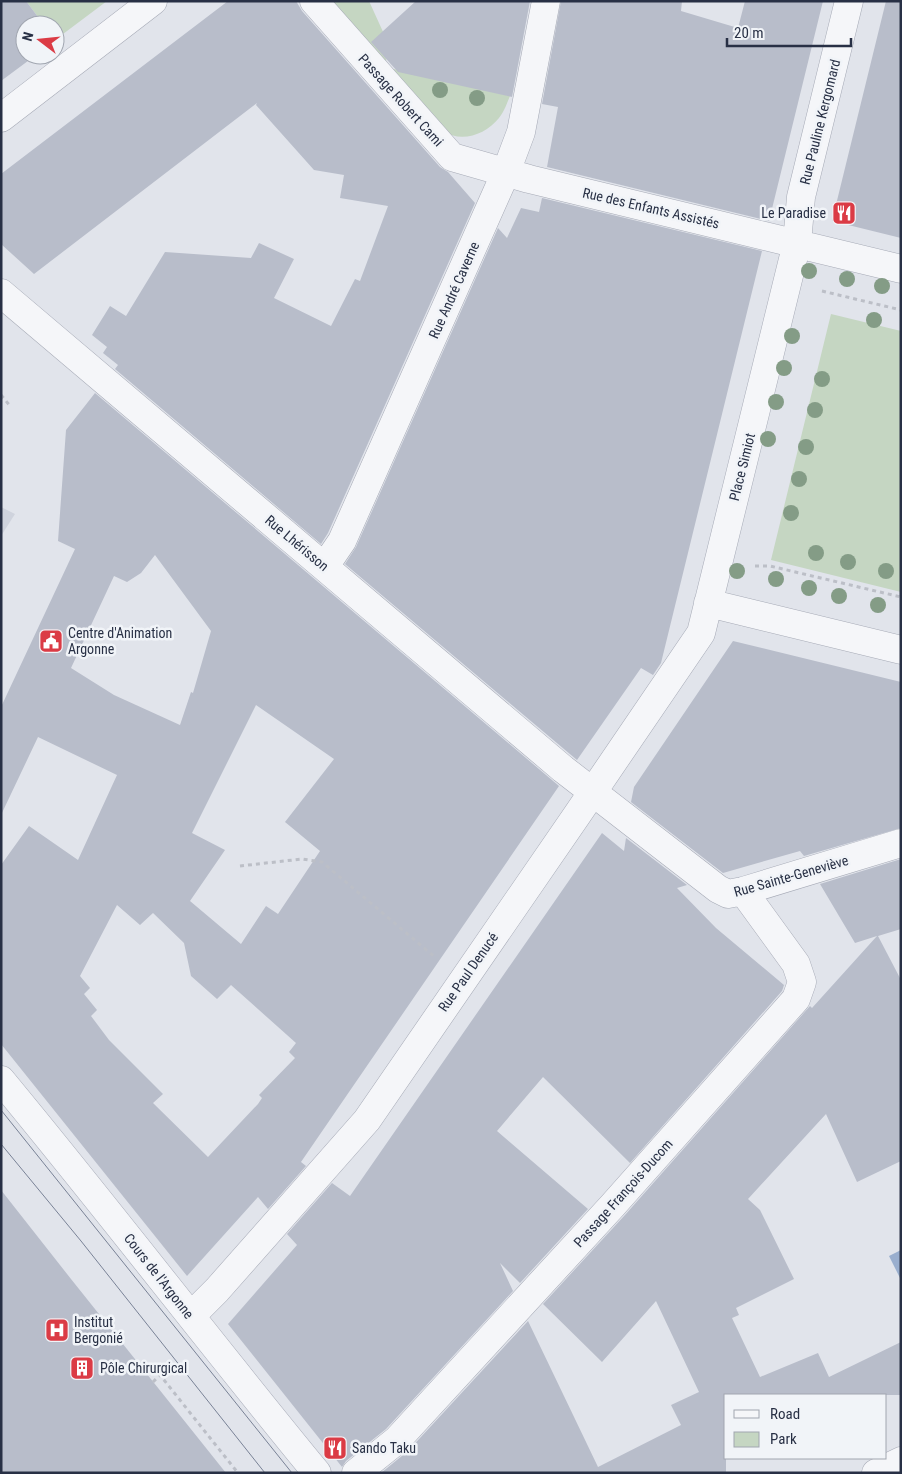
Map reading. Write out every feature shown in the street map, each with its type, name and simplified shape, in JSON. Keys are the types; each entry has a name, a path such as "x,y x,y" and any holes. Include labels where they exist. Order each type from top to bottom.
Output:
{"street":[{"path":"1,118 153,1"},
{"name":"Passage Robert Cami","path":"314,1 452,157 506,172"},
{"name":"Rue André Caverne","path":"325,566 342,541 506,172 521,132 546,1"},
{"name":"Rue Pauline Kergomard","path":"797,244 802,197 849,1"},
{"name":"Rue des Enfants Assistés","path":"506,172 797,244"},
{"path":"797,244 901,269"},
{"name":"Place Simiot","path":"708,603 797,244"},
{"name":"Rue Lhérisson","path":"1,293 556,763 593,791"},
{"path":"708,603 901,650"},
{"name":"Rue Paul Denucé","path":"191,1316 217,1290 367,1120 701,633 708,603"},
{"name":"Rue Sainte-Geneviève","path":"593,791 718,889 728,894 743,892 901,843"},
{"name":"Passage François-Ducom","path":"356,1473 397,1440 613,1205 796,999 802,982 796,964 743,892"},
{"name":"Cours de l'Argonne","path":"1,1080 191,1316 256,1400 317,1473"},
{"path":"876,1473 901,1461"}],"path":[{"path":"787,282 901,310"},
{"path":"1,395 11,407"},
{"path":"717,569 770,566 901,597"},
{"path":"882,593 883,588"},
{"path":"240,866 302,859 322,862 439,960"},
{"path":"153,1382 160,1375 238,1473"}],"shaded area":[{"path":"1,507 15,514 1,536"}],"green space":[{"path":"26,1 107,1 65,32 65,15 36,15"},
{"path":"328,1 369,1 389,45 385,66"},
{"path":"386,67 510,96 501,116 487,129 465,137 450,135 442,131"},
{"path":"831,314 901,331 901,592 771,560"}],"water":[{"path":"901,1250 901,1280 889,1256"}],"building":[{"path":"1,1 26,1 36,15 15,15 15,65 23,65 1,81"},
{"path":"228,1 296,1 302,11 440,167 448,172 475,203 328,533 321,544 115,369 118,365 103,353 107,347 92,335 110,306 126,316 165,252 251,258 259,243 294,259 274,298 331,326 355,279 360,281 388,206 340,198 344,175 314,170 256,105 257,103 34,274 1,244 1,174"},
{"path":"416,1 530,1 512,97 398,72 371,42"},
{"path":"561,1 682,1 681,11 738,28 745,1 823,1 769,221 547,167 558,107 542,104"},
{"path":"886,1 901,1 901,238 832,221"},
{"path":"542,198 762,251 661,663 653,675 641,668 577,760 345,564 356,547 498,228 507,238 521,208 539,212"},
{"path":"95,393 559,786 301,1162 306,1166 268,1209 258,1197 187,1276 1,1044 1,865 29,826 78,860 117,775 38,737 1,815 1,707 75,549 58,541 66,430","holes":["155,555 211,631 193,693 191,692 180,725 114,695 71,668 114,576 127,582 141,573","256,705 334,759 285,822 320,851 278,914 266,906 241,944 190,901 225,850 192,833","117,905 140,925 153,913 184,943 191,976 217,999 231,985 296,1043 289,1052 295,1058 259,1095 262,1098 258,1104 208,1157 153,1103 163,1094 109,1040 91,1016 97,1010 84,994 90,988 80,976"]},
{"path":"733,641 901,682 901,828 804,856 800,851 723,873 631,802 634,787"},
{"path":"602,833 624,851 626,838 687,885 677,888 716,928 784,985 782,991 630,1163 543,1077 497,1131 588,1209 520,1283 500,1263 513,1291 386,1429 346,1461 342,1467 228,1324 297,1245 287,1234 332,1183 350,1196"},
{"path":"901,859 901,929 878,936 901,980 901,1161 857,1182 826,1114 748,1199 760,1210 794,1279 736,1308 739,1315 732,1318 760,1377 818,1353 829,1377 901,1342 901,1395 724,1394 724,1459 726,1459 726,1473 381,1473 408,1451 528,1321 598,1467 681,1425 671,1405 699,1392 656,1301 602,1362 543,1304 625,1215 810,1006 812,1008 877,936 855,943 820,884"},
{"name":"Institut Bergonié","path":"1,1190 71,1279 226,1473 1,1473"}],"tram line":[{"path":"1,1110 292,1473"},
{"path":"1,1144 81,1241 265,1473"}],"place":[{"name":"Le Paradise","path":"844,213"},
{"name":"Centre d'Animation Argonne","path":"51,641"},
{"name":"Institut Bergonié","path":"57,1330"},
{"name":"Pôle Chirurgical","path":"82,1368"},
{"name":"Sando Taku","path":"335,1448"}]}
